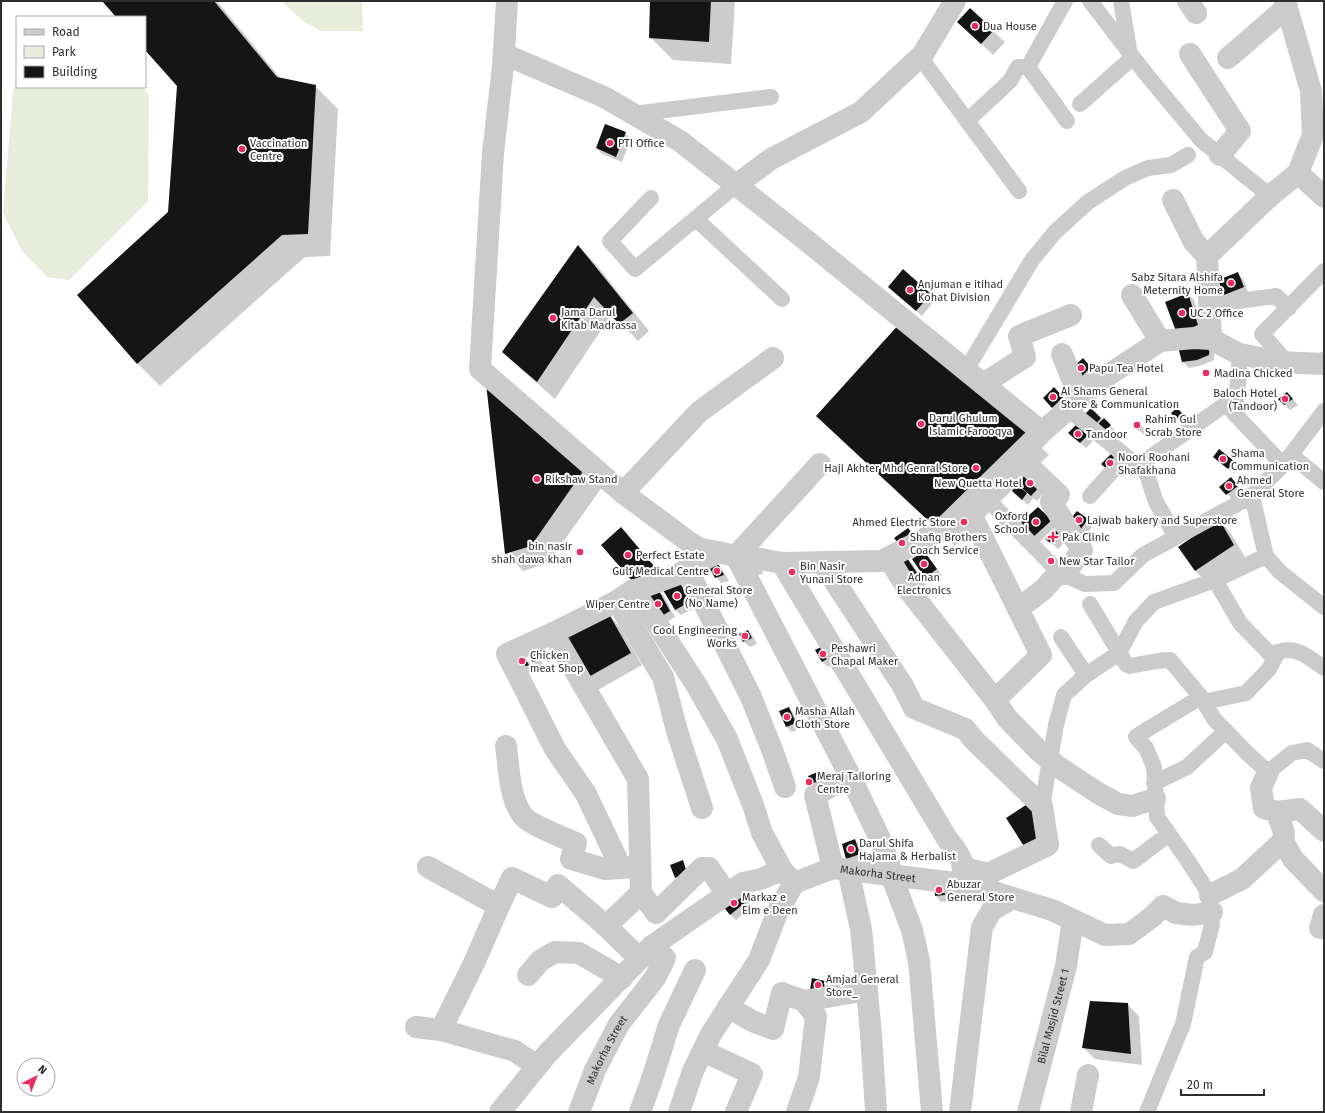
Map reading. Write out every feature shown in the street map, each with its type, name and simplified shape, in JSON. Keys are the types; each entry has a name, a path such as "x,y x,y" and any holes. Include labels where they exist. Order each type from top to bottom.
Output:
{"street":[{"path":"507,1 504,54 493,153 480,370 623,492 667,527 698,548 744,558 755,558 782,563 882,560 889,557 946,528 968,508 1042,432 1096,383 1160,341 1194,338 1211,339 1240,354 1279,362 1324,366"},
{"path":"736,185 771,159 861,112 923,54 955,1"},
{"path":"1207,256 1270,196 1298,173 1313,134 1311,91 1286,4 1228,58"},
{"path":"504,54 604,97 680,141 802,237 1042,432"},
{"path":"1190,54 1240,131 1220,155"},
{"path":"1298,173 1324,197"},
{"path":"1174,200 1194,242 1207,256 1211,339"},
{"path":"1132,295 1160,341"},
{"path":"983,384 1025,357 1019,336 1071,315"},
{"path":"1062,354 1074,404"},
{"path":"623,492 699,412 773,358"},
{"path":"1018,456 1059,495 1051,502 1082,550 1044,589 1018,609"},
{"path":"727,894 709,868 702,868 656,914 640,893 630,867 586,794 555,749 507,654 553,633 625,596 674,576 687,569 727,554 820,464"},
{"path":"968,508 1041,655 995,700"},
{"path":"727,554 850,776 880,839 912,930 919,961 932,1112"},
{"path":"889,557 907,588 995,700 1007,718 1051,761 1098,793 1118,804 1132,806 1155,791"},
{"path":"782,563 946,837 962,859 963,876 988,874 1048,845 1042,806 974,740 965,729 914,708 903,686 822,562"},
{"path":"687,569 751,697 785,787"},
{"path":"625,596 663,677 677,731 702,808"},
{"path":"625,596 655,621 727,739 753,805 762,833 788,876 759,960 711,1034 693,1071 679,1112"},
{"path":"553,633 638,779 630,867"},
{"path":"506,746 515,802 524,818 560,837 576,843 571,859 605,869 630,867"},
{"path":"1268,772 1261,788 1264,808 1277,812 1300,809 1324,831"},
{"path":"850,776 815,795 861,929 876,1112"},
{"path":"1277,812 1284,833 1283,841 1293,860 1324,892"},
{"path":"1211,904 1242,879 1283,841"},
{"path":"428,867 499,906"},
{"name":"Makorha Street","path":"646,952 743,883 761,879 840,869 892,876 963,876 971,885 1052,910 1105,935 1129,934 1152,917 1163,906 1176,913 1193,915 1211,904"},
{"path":"441,1030 474,964 512,878 552,897 558,885 606,926 646,952 537,1066 500,1112"},
{"path":"606,926 640,893"},
{"path":"960,1112 982,927 992,910 1013,898"},
{"path":"1324,915 1320,928 1324,928"},
{"name":"Bilal Masjid Street 1","path":"1028,1112 1066,966 1073,920"},
{"path":"528,975 540,961 555,952 579,952 622,978"},
{"name":"Makorha Street","path":"579,1112 595,1070 619,1024 655,978 666,958 646,952"},
{"path":"640,1112 669,1025 695,970"},
{"path":"728,1007 752,1021 773,1029 782,993 804,1001 867,990"},
{"path":"797,1112 809,1077 816,1016 804,1001"},
{"path":"416,1027 441,1030 515,1051 537,1066"},
{"path":"703,1051 752,1074 736,1112"},
{"path":"1081,1112 1088,1075"}],"lane":[{"path":"1028,67 1065,1"},
{"path":"1090,1 1131,55 1201,140 1270,196"},
{"path":"1120,1 1131,55"},
{"path":"1080,104 1131,55"},
{"path":"920,57 1019,191"},
{"path":"967,120 1010,81 1018,67 1028,67"},
{"path":"1028,67 1066,121"},
{"path":"634,114 771,97"},
{"path":"966,370 1032,260 1056,232 1088,202 1125,178 1148,168 1171,165 1188,155"},
{"path":"651,198 610,241 635,269 736,185"},
{"path":"696,219 782,299"},
{"path":"1287,362 1262,334 1324,271"},
{"path":"1210,305 1276,296 1289,308"},
{"path":"1240,354 1237,396 1233,412 1287,460 1324,482"},
{"path":"1074,404 1138,466 1237,396"},
{"path":"984,491 988,500 1053,566 1085,584 1114,583 1143,555 1252,496 1287,460 1324,411"},
{"path":"1090,496 1126,456"},
{"path":"1143,463 1156,502 1176,537"},
{"path":"1252,496 1266,556 1280,572 1324,606"},
{"path":"1042,806 1051,761 1056,725 1064,695 1086,675 1119,652 1136,621 1154,602 1215,580 1266,556"},
{"path":"1215,580 1240,623 1270,654 1286,650 1302,653 1324,668"},
{"path":"1090,604 1126,664 1130,666 1170,660 1203,700 1214,719 1268,772 1292,753 1307,750 1324,761"},
{"path":"1061,637 1086,675"},
{"path":"1147,1112 1183,1024 1197,957 1205,952 1212,924 1211,904 1169,834 1157,817 1154,767 1146,748 1136,737 1148,729 1203,700 1246,693 1269,669 1278,652"},
{"path":"1155,791 1187,767 1226,731"},
{"path":"1099,845 1111,856 1120,854 1133,861 1169,834"}],"green space":[{"path":"281,1 362,1 363,31 321,31 303,21"},
{"path":"16,85 16,88 143,88 149,95 148,201 69,280 47,277 22,251 3,213 13,91"}],"building":[{"name":"Vaccination Centre","path":"102,1 214,1 277,77 316,85 308,234 282,235 137,364 77,295 168,212 177,86 146,51 146,16 115,16"},
{"path":"650,1 711,1 709,42 649,38"},
{"name":"Dua House","path":"970,8 994,30 981,44 957,22"},
{"name":"PTI Office","path":"605,124 626,132 616,157 596,148"},
{"name":"Jama Darul Kitab Madrassa","path":"578,245 633,313 619,324 594,297 537,382 502,352"},
{"name":"Anjuman e itihad Kohat Division","path":"903,269 931,294 916,311 888,287"},
{"name":"Sabz Sitara Alshifa Meternity Home","path":"1238,272 1244,287 1224,295 1218,280"},
{"name":"UC 2 Office","path":"1188,293 1198,325 1177,334 1165,302"},
{"name":"Darul Ghulum Islamic Farooqya","path":"901,322 1027,431 932,524 816,416"},
{"path":"1210,341 1209,355 1197,360 1182,362 1177,343"},
{"name":"Papu Tea Hotel","path":"1083,358 1091,367 1080,378 1071,369"},
{"name":"Rikshaw Stand","path":"486,383 586,467 531,546 505,554"},
{"name":"Al Shams General Store & Communication","path":"1054,387 1063,397 1052,408 1043,398"},
{"name":"Baloch Hotel (Tandoor)","path":"1287,392 1293,399 1284,405 1278,399"},
{"path":"1091,408 1101,418 1095,425 1084,415"},
{"path":"1177,408 1183,414 1176,419 1171,413"},
{"path":"1104,418 1111,425 1103,433 1096,426"},
{"name":"Rahim Gul Scrab Store","path":"1137,421 1142,426 1138,430 1133,425"},
{"name":"Tandoor","path":"1076,425 1088,435 1080,443 1068,433"},
{"name":"Shama Communication","path":"1219,449 1234,461 1228,469 1213,457"},
{"name":"Noori Roohani Shafakhana","path":"1111,454 1118,462 1109,471 1101,464"},
{"name":"New Quetta Hotel","path":"1029,471 1043,483 1031,496 1017,484"},
{"name":"Ahmed General Store","path":"1231,477 1238,486 1226,495 1219,487"},
{"path":"1017,485 1027,493 1022,500 1012,491"},
{"name":"Oxford School","path":"1038,507 1052,520 1032,538 1019,524"},
{"name":"Lajwab bakery and Superstore","path":"1077,511 1088,519 1080,530 1069,521"},
{"path":"1219,519 1234,545 1195,571 1178,547"},
{"name":"Perfect Estate","path":"621,527 654,566 634,583 601,545"},
{"name":"Shafiq Brothers Coach Service","path":"908,528 915,537 901,547 894,538"},
{"name":"Pak Clinic","path":"1055,530 1061,535 1052,544 1045,539"},
{"name":"Adnan Electronics","path":"924,551 937,569 925,578 912,559"},
{"path":"907,558 921,579 910,585 897,564"},
{"name":"Gulf Medical Centre","path":"719,565 724,575 715,578 709,567"},
{"name":"General Store (No Name)","path":"679,581 690,602 675,610 663,590"},
{"name":"Wiper Centre","path":"658,589 670,611 657,619 645,596"},
{"path":"609,614 631,653 585,679 563,638"},
{"name":"Cool Engineering Works","path":"748,630 752,638 743,642 739,634"},
{"path":"542,644 547,654 541,658 536,648"},
{"name":"Peshawri Chapal Maker","path":"823,646 830,657 822,662 815,650"},
{"path":"534,649 539,659 532,662 527,652"},
{"name":"Chicken meat Shop","path":"523,655 529,665 521,668 516,658"},
{"name":"Masha Allah Cloth Store","path":"789,707 796,723 786,727 779,711"},
{"path":"820,771 826,784 813,790 808,776"},
{"path":"1029,803 1044,841 1027,851 1006,818"},
{"name":"Darul Shifa Hajama & Herbalist","path":"855,839 860,854 846,859 842,844"},
{"path":"683,860 687,873 675,878 670,865"},
{"name":"Abuzar General Store","path":"944,883 945,895 935,896 934,884"},
{"name":"Markaz e Elm e Deen","path":"739,891 747,901 730,915 722,905"},
{"name":"Amjad General Store_","path":"812,978 825,981 823,992 810,990"},
{"path":"1090,1001 1128,1003 1131,1054 1082,1048"}],"place":[{"name":"Dua House","path":"975,26"},
{"name":"PTI Office","path":"610,143"},
{"name":"Vaccination Centre","path":"242,149"},
{"name":"Sabz Sitara Alshifa Meternity Home","path":"1231,283"},
{"name":"Anjuman e itihad Kohat Division","path":"910,290"},
{"name":"UC 2 Office","path":"1182,313"},
{"name":"Jama Darul Kitab Madrassa","path":"553,318"},
{"name":"Papu Tea Hotel","path":"1081,368"},
{"name":"Madina Chicked","path":"1206,373"},
{"name":"Al Shams General Store & Communication","path":"1053,397"},
{"name":"Baloch Hotel (Tandoor)","path":"1285,399"},
{"name":"Darul Ghulum Islamic Farooqya","path":"921,424"},
{"name":"Rahim Gul Scrab Store","path":"1137,425"},
{"name":"Tandoor","path":"1078,434"},
{"name":"Shama Communication","path":"1223,459"},
{"name":"Noori Roohani Shafakhana","path":"1110,463"},
{"name":"Haji Akhter Mhd Genral Store","path":"976,468"},
{"name":"Rikshaw Stand","path":"537,479"},
{"name":"New Quetta Hotel","path":"1030,483"},
{"name":"Ahmed General Store","path":"1229,486"},
{"name":"Lajwab bakery and Superstore","path":"1079,520"},
{"name":"Ahmed Electric Store","path":"964,522"},
{"name":"Oxford School","path":"1036,522"},
{"name":"Pak Clinic","path":"1053,537"},
{"name":"Shafiq Brothers Coach Service","path":"902,543"},
{"name":"bin nasir shah dawa khan","path":"580,552"},
{"name":"Perfect Estate","path":"628,555"},
{"name":"New Star Tailor","path":"1051,561"},
{"name":"Adnan Electronics","path":"924,564"},
{"name":"Gulf Medical Centre","path":"717,571"},
{"name":"Bin Nasir Yunani Store","path":"792,572"},
{"name":"General Store (No Name)","path":"677,596"},
{"name":"Wiper Centre","path":"658,604"},
{"name":"Cool Engineering Works","path":"745,636"},
{"name":"Peshawri Chapal Maker","path":"823,654"},
{"name":"Chicken meat Shop","path":"522,661"},
{"name":"Masha Allah Cloth Store","path":"787,717"},
{"name":"Meraj Tailoring Centre","path":"809,782"},
{"name":"Darul Shifa Hajama & Herbalist","path":"851,849"},
{"name":"Abuzar General Store","path":"939,890"},
{"name":"Markaz e Elm e Deen","path":"734,903"},
{"name":"Amjad General Store_","path":"818,985"}]}
